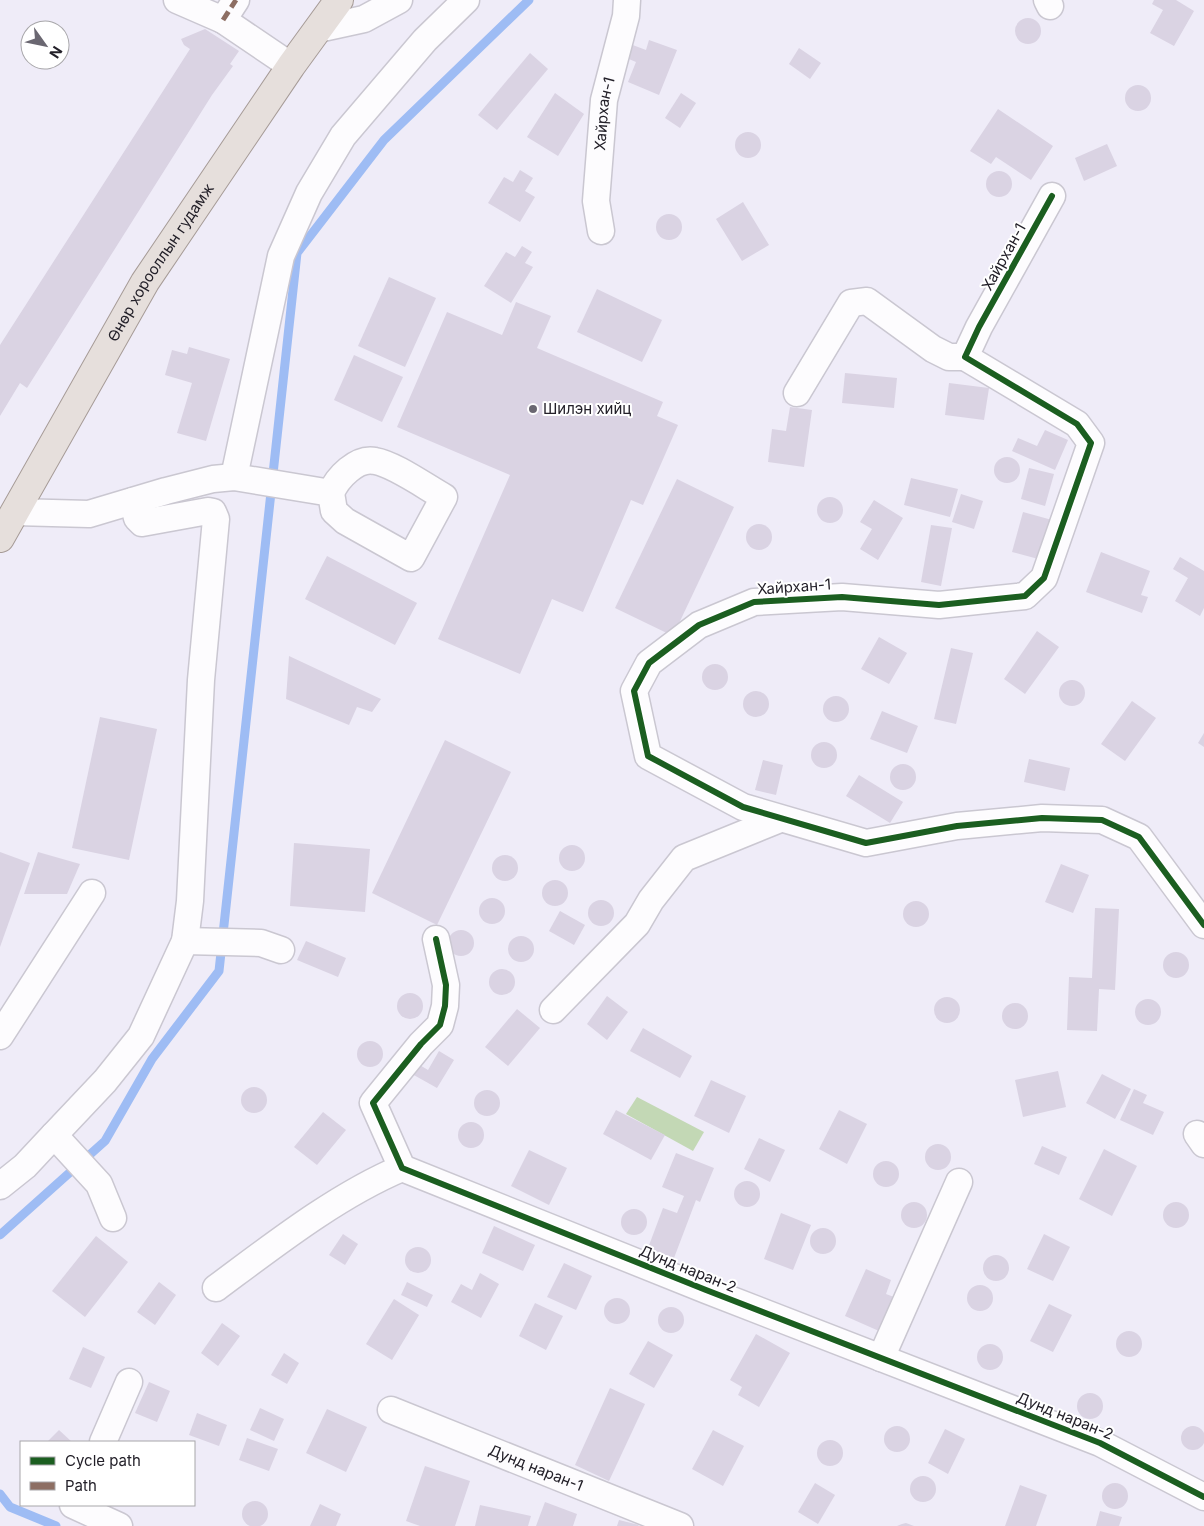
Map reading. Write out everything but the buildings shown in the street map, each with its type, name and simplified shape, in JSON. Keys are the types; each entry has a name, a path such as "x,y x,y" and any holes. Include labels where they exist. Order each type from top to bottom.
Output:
{"main road":[{"name":"Өнөр хорооллын гудамж","path":"0,538 145,282 291,66 339,0"}],"street":[{"path":"177,0 229,10 291,66"},
{"path":"318,29 364,19 399,0"},
{"path":"238,477 281,256 310,193 343,136 424,40 466,0"},
{"name":"Хайрхан-1","path":"601,231 596,201 604,100 626,16 627,0"},
{"name":"Хайрхан-1","path":"966,357 979,327 1052,196"},
{"name":"Хайрхан-1","path":"796,393 851,303 867,301 933,349 950,357 966,357 1077,424 1091,443 1044,578 1025,596 939,605 842,597 754,602 699,625 649,663 634,691 648,756 736,804 780,819 866,843 956,826 1042,818 1102,820 1139,837 1202,917"},
{"path":"15,512 89,514 213,479 238,477 320,491"},
{"path":"0,1186 58,1139 141,1036 185,941 190,901 201,680 216,519 212,512 208,511 142,523 137,518 133,501"},
{"path":"553,1010 636,924 651,900 684,858 780,819"},
{"path":"0,1036 92,893"},
{"path":"216,1288 263,1253 361,1188 402,1168 373,1103 421,1044 440,1025 446,1006 446,985 436,939"},
{"path":"185,941 216,941 271,947"},
{"path":"58,1139 99,1184 114,1218"},
{"name":"Дунд наран-2","path":"402,1168 1100,1443 1204,1497"},
{"path":"881,1358 959,1182"},
{"path":"103,1441 129,1382"},
{"name":"Дунд наран-1","path":"391,1410 680,1526"},
{"path":"75,1506 119,1526"}],"green space":[{"path":"637,1097 704,1132 693,1151 626,1114"}],"waterway":[{"path":"0,1235 105,1141 152,1059 219,971 297,253 384,140 529,0"},
{"path":"0,1494 10,1507 56,1526"}],"marked path":[{"path":"223,20 236,0"}],"cycle path":[{"path":"1052,196 979,327 965,357 1077,424 1091,443 1044,578 1025,596 939,605 842,597 754,602 699,625 649,663 634,691 648,756 743,807 866,843 957,826 1042,818 1102,820 1139,837 1204,925"},
{"path":"436,939 446,985 445,1006 440,1025 421,1044 373,1103 402,1168 706,1290 1100,1443 1204,1497"}],"place":[{"name":"Шилэн хийц","path":"533,409"}]}
